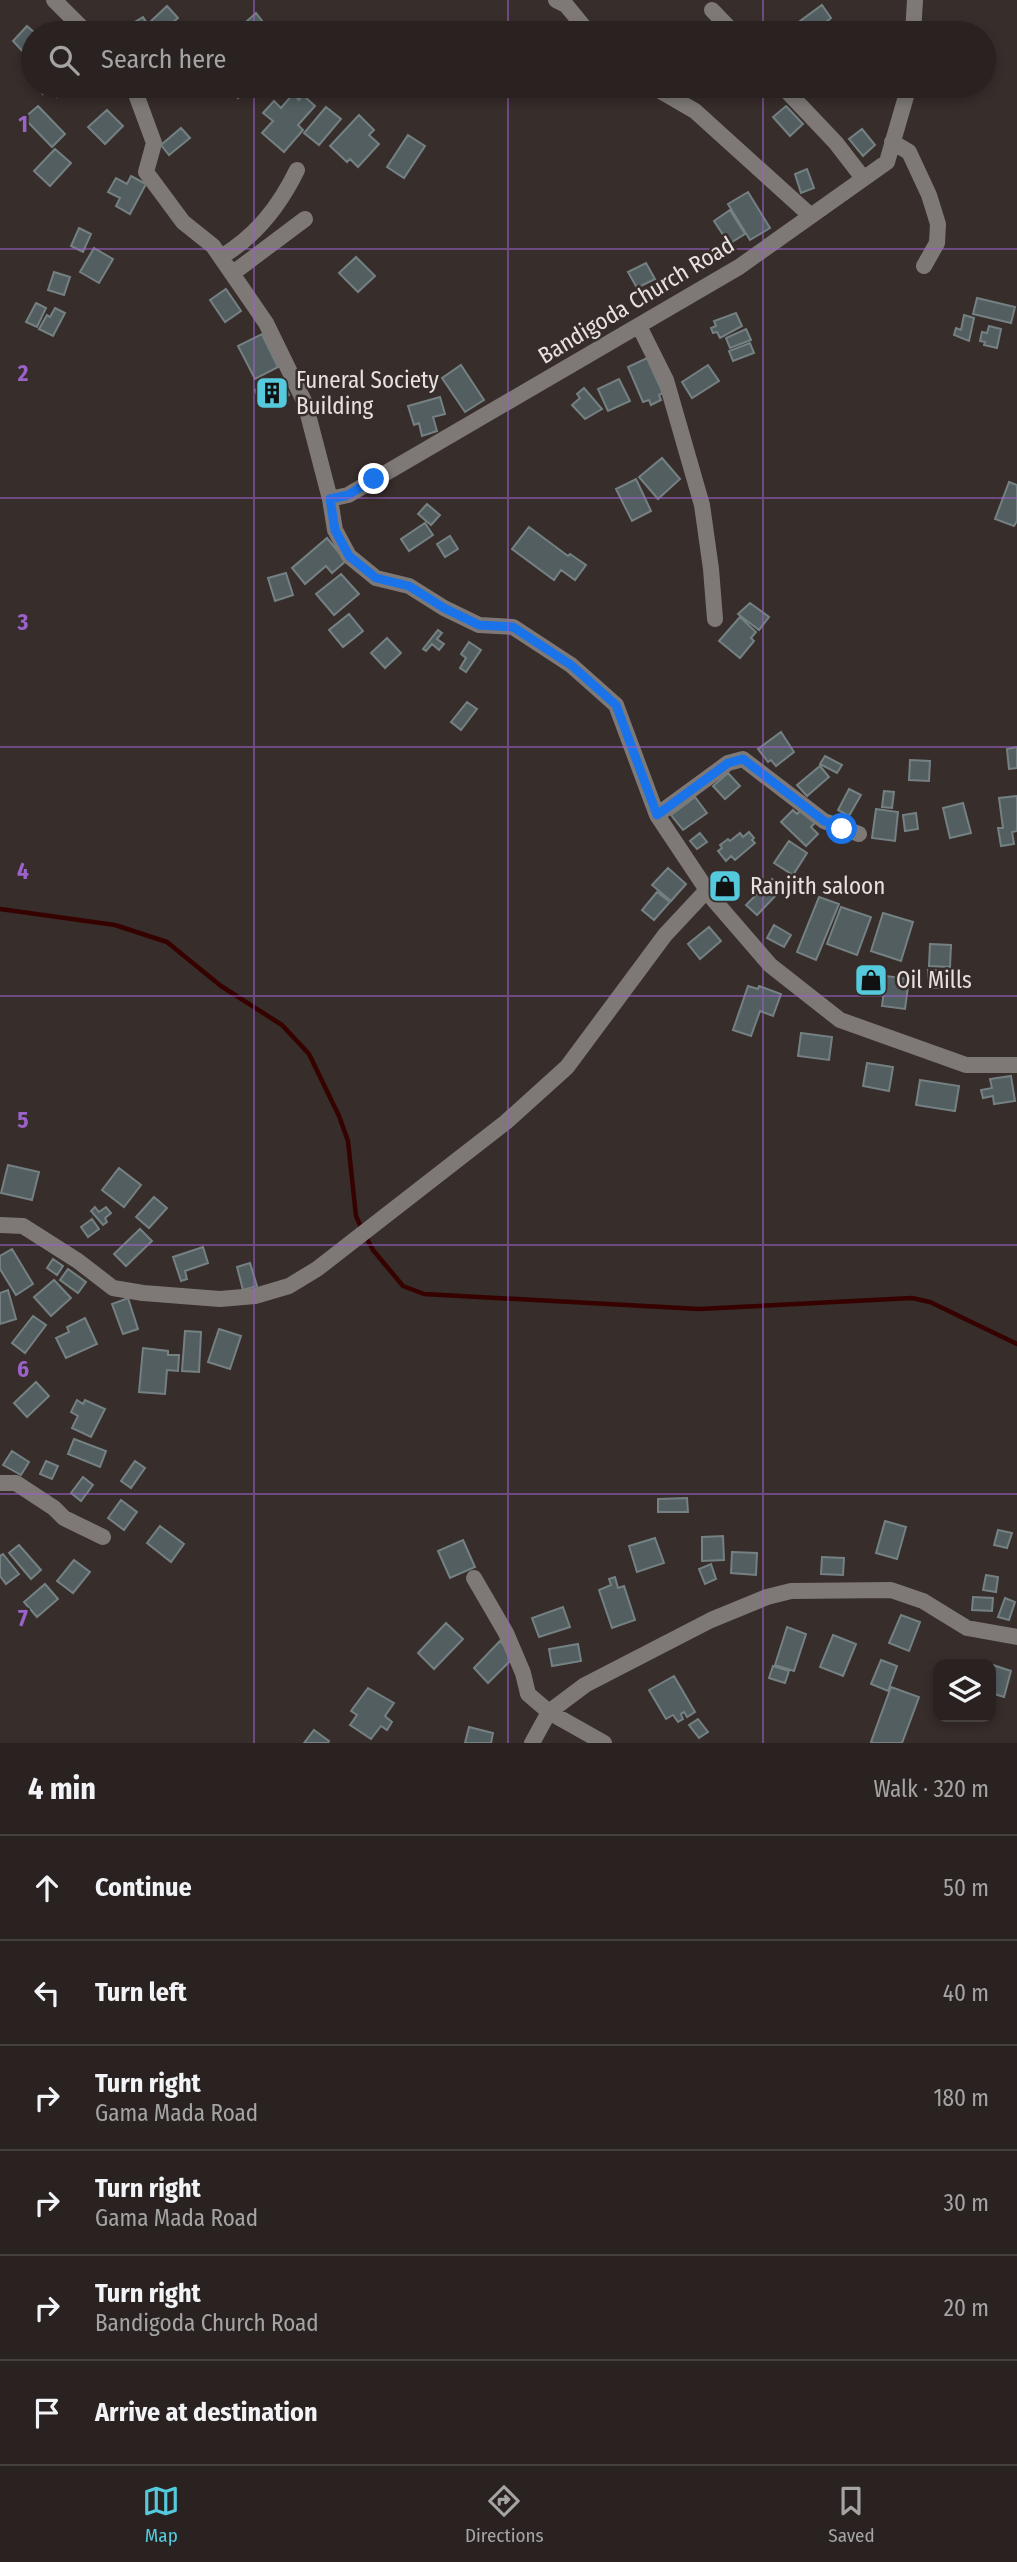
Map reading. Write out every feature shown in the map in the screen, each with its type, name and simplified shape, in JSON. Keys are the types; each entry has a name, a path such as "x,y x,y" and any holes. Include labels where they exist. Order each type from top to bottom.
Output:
{"street":[{"path":"54,0 75,21"},
{"path":"556,0 566,5 579,21"},
{"path":"914,21 915,0"},
{"path":"712,10 723,21"},
{"path":"137,98 154,143 146,172 183,222 213,246 233,273 266,323 305,403 330,499 335,530 349,556 376,578 409,586 444,608 479,625 513,627 571,665 616,705 657,815 707,890 770,965 840,1020 966,1065 1017,1065"},
{"path":"673,98 695,111 811,216"},
{"path":"793,98 863,178"},
{"name":"Bandigoda Church Road","path":"330,499 348,495 431,444 739,267 887,162 905,98"},
{"path":"892,142 909,152 929,195 937,224 937,243 924,267"},
{"path":"221,257 259,228 278,205 297,170"},
{"path":"233,273 305,219"},
{"path":"639,326 666,380 702,505 715,619"},
{"path":"657,815 728,763 743,759 824,821 859,834"},
{"path":"0,1225 23,1226 113,1287 143,1293 220,1299 255,1296 289,1286 317,1269 506,1122 567,1067 665,934 707,890"},
{"path":"0,1483 16,1483 54,1508 64,1518 103,1537"},
{"path":"474,1577 506,1633 528,1694 549,1712 604,1743"},
{"path":"532,1743 549,1712 584,1685 711,1620 767,1597 791,1591 891,1590 923,1601 967,1628 1017,1637"}],"building":[{"path":"822,5 831,18 827,21 800,21"},
{"path":"167,6 178,18 175,21 151,21"},
{"path":"256,13 262,21 247,21"},
{"path":"21,32 21,50 13,41"},
{"path":"290,98 306,98 315,106 298,125 303,130 284,152 262,133 273,121 263,113 274,101 281,108"},
{"path":"38,106 65,134 52,147 24,118"},
{"path":"786,106 803,124 790,136 773,117"},
{"path":"326,107 341,119 319,145 304,133"},
{"path":"107,110 123,126 105,144 88,127"},
{"path":"359,115 374,130 369,135 379,144 358,167 350,159 347,162 330,146"},
{"path":"181,128 190,138 169,155 161,145"},
{"path":"862,129 875,145 863,156 849,139"},
{"path":"408,135 425,146 404,178 387,167"},
{"path":"55,149 71,163 50,186 34,171"},
{"path":"807,169 814,188 801,193 795,174"},
{"path":"131,176 146,184 130,214 116,206 120,198 108,192 116,178 127,184"},
{"path":"748,192 770,228 750,240 728,204"},
{"path":"730,210 745,234 729,244 714,221"},
{"path":"79,228 91,234 83,252 71,246"},
{"path":"94,248 113,259 99,283 80,272"},
{"path":"356,257 375,276 358,292 339,273"},
{"path":"646,263 655,279 637,288 628,272"},
{"path":"54,272 70,277 64,295 48,290"},
{"path":"226,289 241,311 225,322 210,300"},
{"path":"977,298 1015,307 1011,323 973,314"},
{"path":"36,303 46,308 37,327 26,322"},
{"path":"55,308 65,313 53,336 39,329 47,315 50,317"},
{"path":"736,313 742,326 720,338 717,332 713,333 711,328 716,326 714,321"},
{"path":"964,315 974,318 969,341 954,335 956,328 961,330"},
{"path":"989,326 1001,329 997,348 984,345 985,342 980,341 982,332 987,333"},
{"path":"746,329 751,340 730,348 726,338"},
{"path":"262,334 278,367 255,379 238,346"},
{"path":"750,343 754,353 733,361 729,351"},
{"path":"647,358 663,393 659,395 661,400 651,405 649,400 643,402 628,367"},
{"path":"461,365 484,400 465,412 442,378"},
{"path":"708,365 719,381 692,398 682,382"},
{"name":"Funeral Society Building","path":"282,379 289,395 262,407 255,390"},
{"path":"619,379 630,401 608,411 598,389"},
{"path":"584,388 602,409 585,419 572,405 580,398 577,394"},
{"path":"440,397 445,414 433,417 437,431 422,436 419,423 414,425 408,406"},
{"path":"662,458 680,479 658,499 639,477"},
{"path":"636,479 651,511 632,521 616,489"},
{"path":"1009,482 1017,485 1017,521 1014,526 995,519"},
{"path":"427,504 440,515 431,525 418,514"},
{"path":"425,523 433,535 409,551 401,539"},
{"path":"529,527 568,556 570,554 586,565 575,580 561,570 554,580 512,549"},
{"path":"450,536 458,549 445,557 437,544"},
{"path":"327,538 346,561 332,573 326,566 305,584 292,568"},
{"path":"286,573 293,595 275,601 268,578"},
{"path":"341,574 359,594 334,615 316,594"},
{"path":"750,603 769,617 759,630 738,614"},
{"path":"349,614 363,631 343,647 329,630"},
{"path":"740,617 756,632 751,638 754,641 740,658 719,641"},
{"path":"438,630 442,633 437,639 444,644 439,650 432,644 426,651 423,649"},
{"path":"387,638 401,653 385,668 371,653"},
{"path":"469,642 481,650 466,672 460,668 466,658 461,654"},
{"path":"467,702 477,709 461,730 451,722"},
{"path":"781,732 794,752 776,766 771,760 768,762 758,749"},
{"path":"1017,747 1017,768 1009,769 1007,749"},
{"path":"825,756 842,765 837,773 820,764"},
{"path":"910,760 930,761 929,781 909,780"},
{"path":"820,766 829,777 807,796 797,785"},
{"path":"728,773 740,786 725,799 713,786"},
{"path":"849,789 861,795 849,816 838,810"},
{"path":"884,791 894,792 892,808 882,807"},
{"path":"1017,796 1017,831 1012,832 1014,844 1001,846 998,828 1003,828 999,798"},
{"path":"695,797 707,813 683,830 671,815"},
{"path":"963,803 971,833 950,838 943,808"},
{"path":"876,809 898,812 895,841 872,838"},
{"path":"793,810 797,814 801,810 815,823 811,827 818,834 806,846 781,822"},
{"path":"916,813 918,829 905,831 903,815"},
{"path":"749,832 755,843 735,860 731,856 726,861 718,851 722,848 720,845 740,833 743,837"},
{"path":"700,833 707,842 697,849 690,841"},
{"path":"789,841 807,853 793,875 774,863"},
{"path":"668,868 686,884 671,901 652,885"},
{"name":"Ranjith saloon","path":"727,872 738,891 722,900 711,882"},
{"path":"772,879 782,889 757,915 746,905"},
{"path":"657,892 670,902 654,920 642,910"},
{"path":"819,897 839,904 816,960 797,952"},
{"path":"841,907 871,917 857,955 827,944"},
{"path":"883,913 913,922 901,961 871,951"},
{"path":"774,925 791,935 784,947 767,938"},
{"path":"709,927 721,941 700,959 688,944"},
{"path":"930,944 951,945 950,967 929,966"},
{"path":"928,970 958,971 958,988 928,988"},
{"name":"Oil Mills","path":"867,974 878,976 875,987 865,985"},
{"path":"886,976 909,979 905,1009 882,1006"},
{"path":"748,986 758,989 759,986 781,994 773,1016 760,1011 751,1036 733,1030"},
{"path":"801,1033 832,1037 829,1060 798,1056"},
{"path":"867,1063 893,1067 889,1091 863,1086"},
{"path":"1011,1076 1015,1101 994,1104 993,1096 983,1098 981,1090 992,1088 990,1079"},
{"path":"920,1080 959,1086 955,1111 916,1105"},
{"path":"8,1165 39,1172 32,1200 1,1193"},
{"path":"119,1168 141,1185 124,1207 102,1190"},
{"path":"154,1197 167,1208 149,1228 136,1217"},
{"path":"95,1207 99,1212 106,1207 111,1213 105,1218 107,1222 103,1225 91,1211"},
{"path":"92,1219 99,1229 88,1237 81,1227"},
{"path":"140,1229 152,1241 126,1266 114,1254"},
{"path":"203,1247 208,1263 185,1271 187,1279 181,1281 173,1257"},
{"path":"12,1249 33,1284 16,1295 0,1269 0,1256"},
{"path":"53,1259 63,1266 57,1275 47,1268"},
{"path":"250,1263 257,1286 243,1290 237,1267"},
{"path":"68,1269 86,1282 78,1293 60,1280"},
{"path":"54,1280 71,1298 51,1316 34,1297"},
{"path":"8,1290 16,1319 0,1324 0,1293"},
{"path":"128,1298 138,1329 123,1334 112,1304"},
{"path":"33,1316 46,1325 25,1353 12,1343"},
{"path":"85,1318 97,1344 66,1358 56,1338 69,1332 67,1327"},
{"path":"219,1329 241,1336 230,1369 208,1362"},
{"path":"185,1331 201,1332 199,1372 182,1371"},
{"path":"143,1348 179,1355 178,1371 167,1370 165,1394 139,1392"},
{"path":"36,1382 49,1396 27,1417 14,1403"},
{"path":"77,1400 83,1404 85,1400 105,1409 91,1437 72,1428 78,1416 71,1412"},
{"path":"74,1439 106,1451 100,1467 68,1454"},
{"path":"12,1451 29,1462 21,1475 3,1465"},
{"path":"46,1461 58,1466 52,1479 40,1474"},
{"path":"135,1461 145,1468 131,1488 121,1481"},
{"path":"83,1477 93,1485 81,1501 71,1493"},
{"path":"687,1498 688,1512 658,1512 658,1499"},
{"path":"121,1500 137,1512 124,1530 108,1518"},
{"path":"885,1521 906,1527 897,1559 876,1553"},
{"path":"160,1526 184,1544 171,1562 147,1543"},
{"path":"998,1530 1012,1533 1007,1548 994,1545"},
{"path":"723,1536 724,1560 702,1561 702,1537"},
{"path":"655,1538 664,1563 637,1572 629,1546"},
{"path":"463,1540 475,1567 450,1578 438,1551"},
{"path":"19,1545 41,1570 31,1579 9,1553"},
{"path":"732,1552 757,1553 756,1575 731,1573"},
{"path":"3,1554 19,1574 6,1584 0,1576 0,1556"},
{"path":"822,1557 844,1558 843,1575 821,1574"},
{"path":"74,1560 90,1572 73,1593 57,1581"},
{"path":"711,1564 716,1579 705,1584 699,1569"},
{"path":"986,1575 998,1577 996,1592 983,1590"},
{"path":"615,1577 618,1588 624,1586 635,1620 612,1628 599,1590 611,1585 609,1579"},
{"path":"45,1584 58,1599 37,1617 24,1602"},
{"path":"973,1597 993,1598 992,1611 972,1610"},
{"path":"1005,1598 1015,1602 1009,1620 998,1617"},
{"path":"563,1607 570,1627 539,1637 532,1618"},
{"path":"901,1615 920,1622 909,1651 889,1643"},
{"path":"446,1623 463,1639 434,1669 418,1653"},
{"path":"787,1627 806,1634 794,1671 775,1665"},
{"path":"833,1635 856,1644 843,1676 820,1667"},
{"path":"500,1641 510,1651 512,1659 488,1683 474,1668"},
{"path":"578,1644 581,1661 552,1666 549,1649"},
{"path":"881,1660 897,1666 888,1691 871,1684"},
{"path":"773,1666 789,1671 785,1683 769,1678"},
{"path":"996,1666 1011,1671 1004,1697 996,1695"},
{"path":"674,1676 695,1712 687,1717 684,1712 681,1714 683,1719 678,1722 673,1715 666,1719 649,1690"},
{"path":"891,1687 919,1697 902,1743 871,1742"},
{"path":"368,1688 394,1703 385,1716 392,1722 387,1730 381,1726 371,1739 350,1725 357,1715 351,1711"},
{"path":"698,1719 708,1732 699,1738 689,1725"},
{"path":"469,1727 493,1733 491,1743 465,1743"},
{"path":"314,1730 329,1741 328,1743 304,1743"}],"waterway":[{"path":"0,909 115,925 167,942 221,986 282,1025 309,1054 339,1116 348,1141 356,1216 362,1229"},
{"path":"366,1237 373,1250 403,1286 424,1294 699,1309 912,1298 930,1302 1017,1344"}],"place":[{"name":"Funeral Society Building","path":"272,393"},
{"name":"Ranjith saloon","path":"725,886"},
{"name":"Oil Mills","path":"871,980"}],"route":[{"path":"374,479 348,495 330,499 335,530 349,556 376,578 409,586 444,608 479,625 513,627 571,665 616,705 657,815 728,763 743,759 824,821 842,829"}]}
